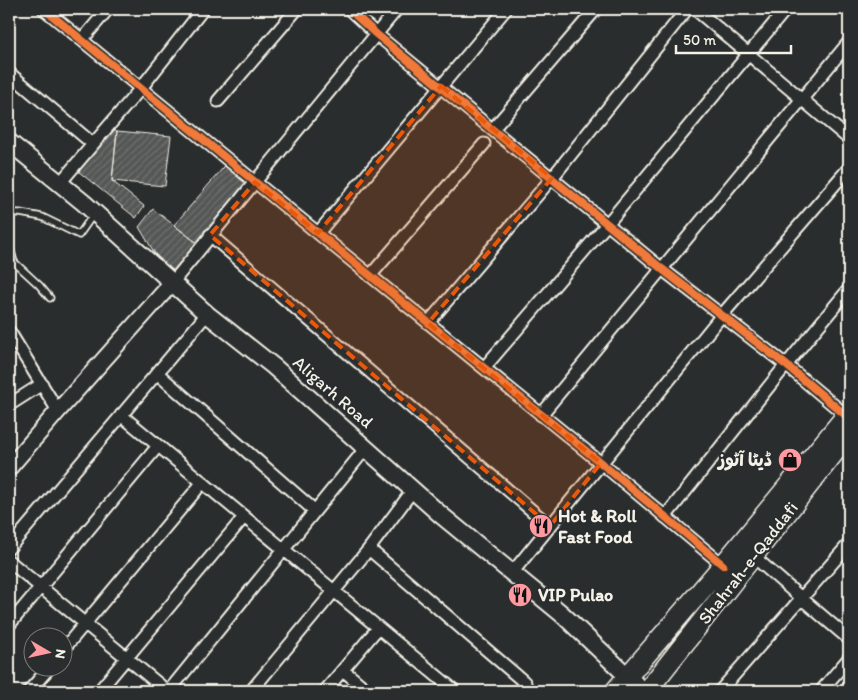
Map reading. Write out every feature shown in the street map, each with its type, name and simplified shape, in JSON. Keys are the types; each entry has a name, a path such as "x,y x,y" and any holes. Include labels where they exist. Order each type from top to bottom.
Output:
{"main road":[{"name":"Aligarh Road","path":"9,142 60,183 207,314 273,366 441,515 562,614 643,691"},
{"name":"Shahrah-e-Qaddafi","path":"615,691 848,415"},
{"name":"Shahrah-e-Qaddafi","path":"647,691 849,434"}],"street":[{"path":"44,9 601,463 723,565"},
{"path":"82,40 108,9"},
{"path":"60,183 203,9"},
{"path":"218,101 297,9"},
{"path":"348,9 662,269 722,314 848,415"},
{"path":"9,468 172,283 397,9"},
{"path":"318,233 506,9"},
{"path":"493,130 596,9"},
{"path":"428,323 552,178 687,9"},
{"path":"695,9 849,139"},
{"path":"484,368 608,224 786,9"},
{"path":"542,415 849,42"},
{"path":"9,73 93,144"},
{"path":"370,276 484,144"},
{"path":"512,573 722,314 849,168"},
{"path":"210,235 550,526"},
{"path":"665,517 849,289"},
{"path":"9,548 207,314"},
{"path":"9,331 58,411"},
{"path":"157,373 315,511"},
{"path":"9,405 42,384"},
{"path":"121,415 455,691"},
{"path":"9,625 158,446"},
{"path":"9,561 168,691 366,448"},
{"path":"72,639 203,482"},
{"path":"252,691 369,549 413,490"},
{"path":"99,691 244,517"},
{"path":"720,691 849,544"},
{"path":"369,549 523,681 525,683 519,691"},
{"path":"753,556 849,639"},
{"path":"325,691 378,628"},
{"path":"821,691 849,658"},
{"path":"343,670 368,691"},
{"path":"29,691 40,678"}],"lane":[{"path":"9,213 42,217 79,235 94,213"},
{"path":"9,244 14,262 50,298"}],"highlighted area":[{"path":"441,86 552,178 428,323 601,463 550,526 210,235 255,182 318,233"}],"building":[{"path":"110,125 117,131 112,181 144,206 136,218 73,167"},
{"path":"117,131 171,136 165,186 112,181"},
{"path":"229,161 254,182 201,246 174,225"},
{"path":"153,209 201,246 172,282 139,227"}],"cycle path":[{"path":"44,9 601,463 723,565"},
{"path":"349,9 376,34 662,269 786,365 849,418"}],"place":[{"name":"ڈیٹا آٹوز","path":"790,460"},
{"name":"Hot & Roll Fast Food","path":"541,526"},
{"name":"VIP Pulao","path":"520,595"}]}
